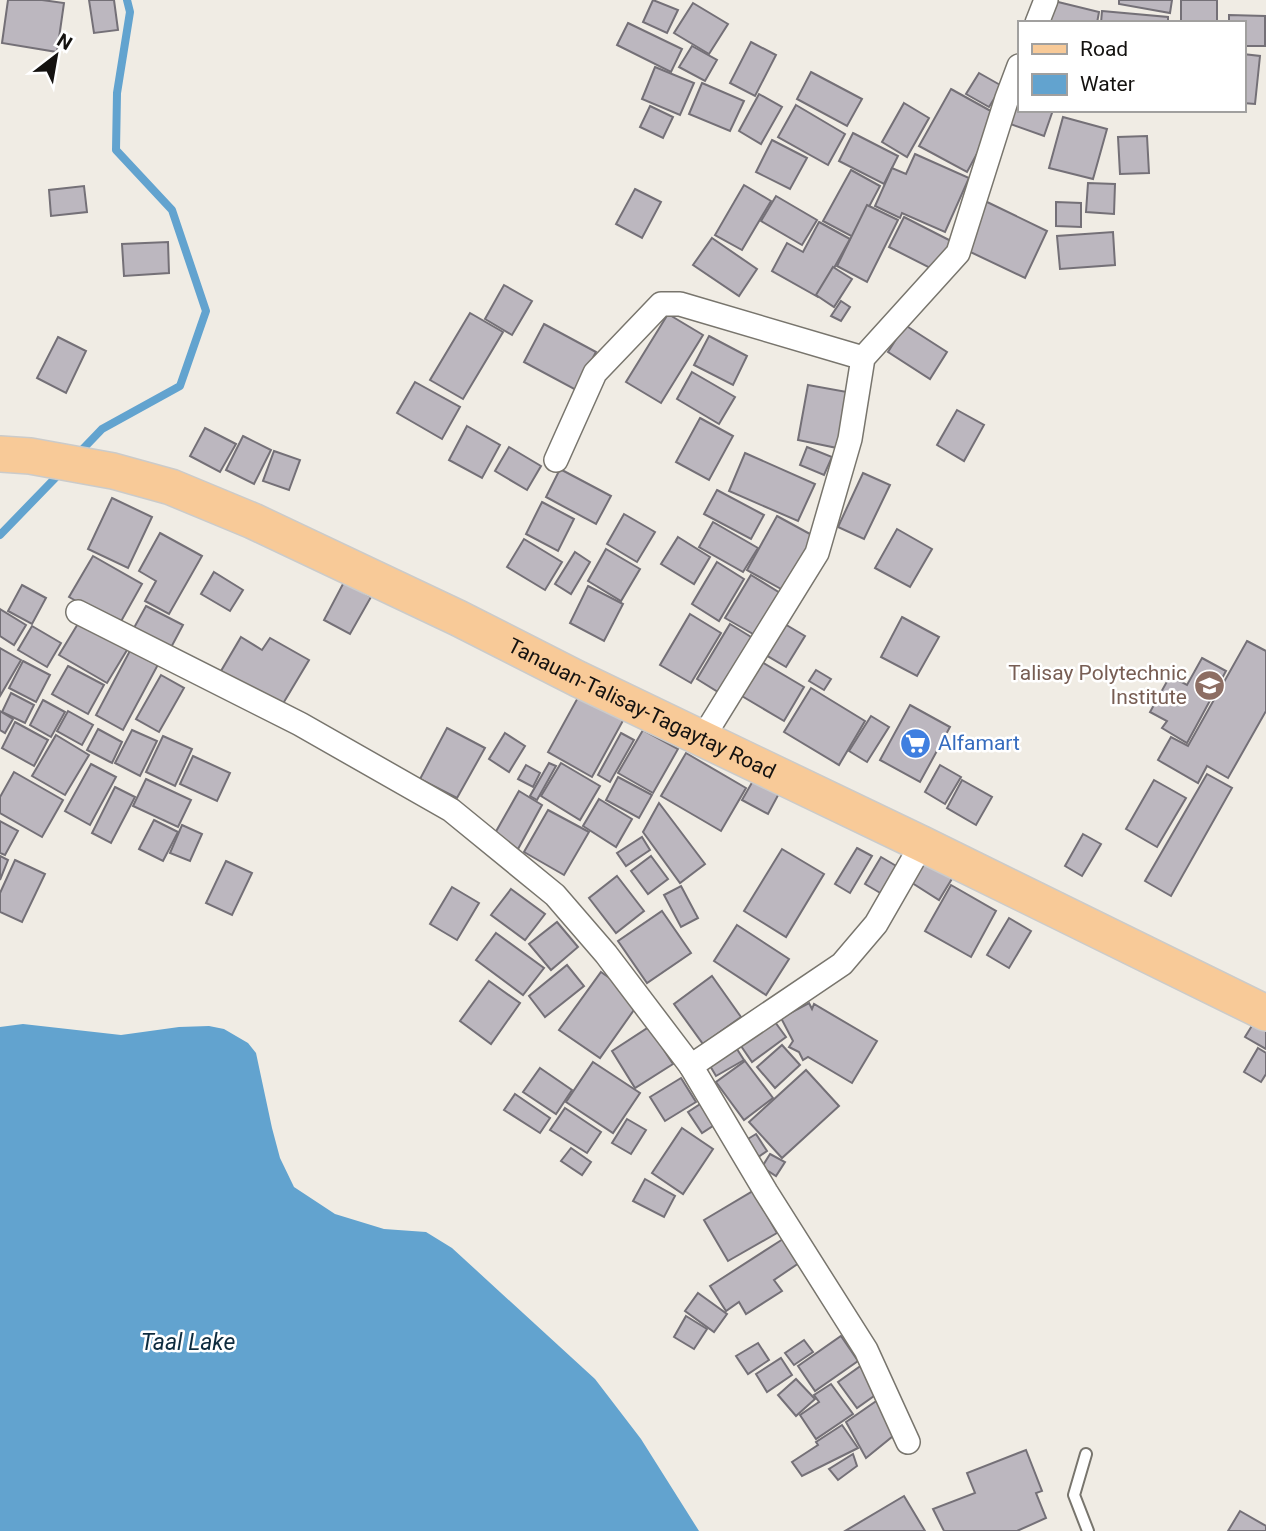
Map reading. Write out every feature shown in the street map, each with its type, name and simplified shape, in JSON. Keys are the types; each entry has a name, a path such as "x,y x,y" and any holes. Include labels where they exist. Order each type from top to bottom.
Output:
{"main road":[{"name":"Tanauan-Talisay-Tagaytay Road","path":"15,455 113,471 172,487 253,522 458,618 1266,1013"}],"street":[{"path":"1038,21 1046,0"},
{"path":"702,739 817,553 850,439 863,358 958,253 1018,69"},
{"path":"556,460 595,373 661,304 680,304 863,358"},
{"path":"78,612 300,724 451,810 555,895 606,954 691,1066 766,1192 866,1350 908,1442"},
{"path":"691,1066 842,964 876,924 922,844"}],"lane":[{"path":"1086,1454 1074,1495 1088,1531"}],"water":[{"name":"Taal Lake","path":"23,1024 121,1035 209,1026 224,1029 248,1043 256,1053 280,1158 294,1187 335,1214 384,1229 426,1232 452,1248 595,1379 641,1439 699,1531 0,1531 0,1027"}],"building":[{"path":"8,0 64,3 57,52 2,43"},
{"path":"89,0 114,0 118,30 94,33"},
{"path":"653,0 678,10 667,33 643,22"},
{"path":"1119,0 1172,0 1170,13 1119,4"},
{"path":"1181,0 1217,0 1217,21 1181,21"},
{"path":"1054,1 1099,12 1097,21 1049,21"},
{"path":"693,3 728,24 709,54 674,33"},
{"path":"1102,11 1168,17 1168,21 1101,21"},
{"path":"1229,15 1265,16 1265,46 1245,46 1245,21 1229,21"},
{"path":"628,23 682,49 671,72 617,45"},
{"path":"751,42 776,55 755,96 730,83"},
{"path":"692,46 717,60 705,81 679,67"},
{"path":"1245,54 1260,56 1255,104 1245,103"},
{"path":"655,67 694,83 680,115 642,99"},
{"path":"811,72 862,99 847,126 797,99"},
{"path":"979,73 1002,86 989,107 966,94"},
{"path":"702,83 744,101 730,131 689,114"},
{"path":"951,89 998,115 967,172 919,146"},
{"path":"759,94 782,107 761,144 739,131"},
{"path":"1018,97 1018,112 1052,112 1044,136 1002,121"},
{"path":"904,103 929,118 907,157 882,142"},
{"path":"796,105 845,134 828,165 778,137"},
{"path":"650,106 673,117 663,138 640,127"},
{"path":"1063,117 1107,129 1093,179 1049,168"},
{"path":"853,133 898,156 884,184 839,161"},
{"path":"1147,136 1149,173 1120,174 1118,137"},
{"path":"772,140 807,158 790,189 756,172"},
{"path":"915,154 969,178 945,232 902,213 900,218 875,206 892,168 906,174"},
{"path":"851,170 880,186 853,237 823,221"},
{"path":"1088,183 1115,184 1114,214 1086,212"},
{"path":"744,185 771,201 742,250 715,235"},
{"path":"84,186 87,212 51,216 49,190"},
{"path":"635,189 661,202 642,238 616,224"},
{"path":"776,196 817,220 802,245 761,221"},
{"path":"985,201 1047,231 1025,278 962,248"},
{"path":"1056,202 1081,203 1081,227 1056,226"},
{"path":"867,205 898,220 867,282 837,266"},
{"path":"904,217 953,242 938,272 889,247"},
{"path":"819,222 850,239 818,297 772,271 787,243 803,252"},
{"path":"1113,232 1115,265 1060,269 1057,236"},
{"path":"712,238 757,269 739,296 693,265"},
{"path":"168,242 169,273 124,276 122,244"},
{"path":"833,267 852,279 834,307 816,295"},
{"path":"504,285 532,301 512,335 485,319"},
{"path":"841,301 850,307 841,321 831,316"},
{"path":"470,313 503,332 463,399 430,380"},
{"path":"668,314 703,335 661,403 626,382"},
{"path":"544,324 596,352 576,390 524,362"},
{"path":"905,325 947,352 930,379 888,352"},
{"path":"709,336 747,356 733,385 694,365"},
{"path":"58,337 86,351 66,393 37,378"},
{"path":"692,372 735,397 719,424 677,399"},
{"path":"415,382 460,407 442,439 397,413"},
{"path":"808,385 847,392 837,448 798,440"},
{"path":"957,410 984,425 964,461 937,445"},
{"path":"700,418 733,436 709,480 676,462"},
{"path":"467,426 500,445 482,478 449,460"},
{"path":"205,428 236,444 220,472 190,456"},
{"path":"243,436 271,450 254,484 226,470"},
{"path":"509,447 541,466 527,490 495,471"},
{"path":"807,447 832,457 824,475 800,465"},
{"path":"274,451 300,460 289,490 263,481"},
{"path":"745,453 815,484 798,521 729,491"},
{"path":"560,469 611,496 596,524 546,497"},
{"path":"863,473 890,485 864,539 838,527"},
{"path":"717,490 764,515 751,539 704,514"},
{"path":"112,498 152,517 128,568 88,549"},
{"path":"542,502 574,519 558,551 526,534"},
{"path":"624,514 655,532 637,562 607,544"},
{"path":"777,516 821,540 790,594 747,570"},
{"path":"713,522 758,548 743,572 699,547"},
{"path":"897,529 932,549 910,587 875,568"},
{"path":"160,533 202,556 169,614 145,601 156,581 139,571"},
{"path":"678,537 710,557 694,584 661,564"},
{"path":"524,539 562,562 545,590 507,567"},
{"path":"606,549 640,569 621,601 588,581"},
{"path":"575,552 590,562 571,594 555,584"},
{"path":"93,556 142,584 119,625 69,597"},
{"path":"717,562 744,579 719,621 692,604"},
{"path":"214,572 243,590 230,611 201,594"},
{"path":"751,575 785,596 760,638 725,618"},
{"path":"344,582 371,597 350,634 324,620"},
{"path":"22,585 46,598 32,624 8,611"},
{"path":"588,586 623,604 604,641 570,623"},
{"path":"146,606 183,625 167,655 130,635"},
{"path":"0,609 26,625 14,645 0,636"},
{"path":"690,614 721,633 691,683 660,665"},
{"path":"902,617 939,637 917,676 881,657"},
{"path":"778,620 805,636 786,667 759,651"},
{"path":"79,622 127,650 107,683 59,655"},
{"path":"730,624 756,640 723,695 697,679"},
{"path":"32,626 61,643 47,667 18,650"},
{"path":"241,637 262,650 270,638 309,660 281,707 221,671"},
{"path":"1247,641 1266,651 1266,711 1228,778 1207,766 1198,783 1158,760 1171,737 1188,746"},
{"path":"133,645 161,659 123,730 96,715"},
{"path":"0,648 21,660 0,696"},
{"path":"755,658 804,687 784,721 735,692"},
{"path":"1202,658 1226,671 1187,743 1162,728 1167,721 1150,712 1170,676 1187,685"},
{"path":"23,661 50,675 36,702 9,688"},
{"path":"68,666 104,685 88,714 52,694"},
{"path":"816,670 831,679 824,690 809,681"},
{"path":"161,675 184,688 159,732 136,719"},
{"path":"811,688 865,721 839,765 784,732"},
{"path":"581,692 625,717 592,777 548,752"},
{"path":"11,693 34,705 25,723 2,712"},
{"path":"43,700 65,712 51,737 30,725"},
{"name":"Alfamart","path":"910,705 950,727 920,782 880,760"},
{"path":"0,711 13,719 5,733 0,730"},
{"path":"68,711 93,725 82,745 57,731"},
{"path":"871,716 889,727 867,762 849,751"},
{"path":"15,722 48,740 34,766 2,748"},
{"path":"447,728 485,748 457,798 420,779"},
{"path":"98,729 122,742 112,763 87,750"},
{"path":"132,730 157,741 140,776 115,763"},
{"path":"643,730 678,749 653,793 618,773"},
{"path":"505,733 525,746 509,772 489,759"},
{"path":"621,733 634,740 610,782 598,775"},
{"path":"56,735 89,755 65,795 32,776"},
{"path":"163,736 192,749 175,786 146,772"},
{"path":"686,753 746,788 721,831 661,796"},
{"path":"193,756 230,773 217,801 180,784"},
{"path":"549,763 556,766 537,800 530,796"},
{"path":"561,763 600,786 580,820 541,796"},
{"path":"91,764 116,777 90,825 65,811"},
{"path":"526,765 540,773 533,787 518,779"},
{"path":"940,765 961,777 945,804 925,792"},
{"path":"14,772 63,800 42,837 0,813 0,797"},
{"path":"758,772 783,786 768,814 742,800"},
{"path":"1207,774 1232,788 1171,896 1145,881"},
{"path":"618,777 652,795 639,818 606,800"},
{"path":"146,779 191,800 178,827 133,806"},
{"path":"962,780 992,797 976,825 947,808"},
{"path":"1154,780 1186,798 1157,847 1126,829"},
{"path":"115,787 135,797 111,843 92,833"},
{"path":"519,791 542,805 518,849 494,835"},
{"path":"599,799 632,819 616,847 583,826"},
{"path":"659,803 705,864 680,883 643,832"},
{"path":"548,810 589,832 564,875 524,852"},
{"path":"154,820 178,832 163,861 139,849"},
{"path":"0,821 18,831 5,855 0,853"},
{"path":"182,825 202,834 190,861 170,853"},
{"path":"1083,834 1101,844 1082,876 1065,866"},
{"path":"642,837 650,850 626,866 617,853"},
{"path":"857,848 872,856 850,893 835,884"},
{"path":"782,849 824,874 786,937 744,911"},
{"path":"0,856 8,860 0,880"},
{"path":"651,856 668,879 648,894 631,871"},
{"path":"881,857 898,867 882,894 865,884"},
{"path":"922,859 953,877 939,900 909,881"},
{"path":"15,860 45,874 22,922 0,912 0,893"},
{"path":"226,861 252,873 232,915 206,903"},
{"path":"617,876 644,911 616,933 589,898"},
{"path":"951,885 996,911 971,957 925,931"},
{"path":"681,886 698,918 681,927 664,895"},
{"path":"452,887 479,903 457,940 430,924"},
{"path":"511,889 545,914 525,940 491,915"},
{"path":"662,911 691,953 647,983 618,941"},
{"path":"1009,918 1031,931 1009,968 987,955"},
{"path":"557,922 578,947 551,970 529,944"},
{"path":"737,925 789,959 766,995 714,961"},
{"path":"496,933 544,968 523,995 476,960"},
{"path":"567,965 584,986 545,1017 529,996"},
{"path":"601,972 641,1000 600,1058 559,1030"},
{"path":"712,976 741,1017 703,1044 674,1004"},
{"path":"489,981 520,1003 491,1044 460,1021"},
{"path":"809,1003 812,1009 814,1004 877,1041 852,1083 808,1057 803,1060 799,1052 789,1047 793,1041 781,1018"},
{"path":"775,1022 786,1037 752,1062 741,1046"},
{"path":"1253,1024 1266,1031 1266,1049 1245,1037"},
{"path":"649,1027 673,1064 635,1088 612,1051"},
{"path":"733,1043 744,1060 716,1076 706,1059"},
{"path":"782,1045 800,1065 775,1088 757,1067"},
{"path":"1258,1048 1266,1053 1266,1074 1261,1082 1244,1072"},
{"path":"745,1061 773,1098 744,1120 716,1082"},
{"path":"593,1062 640,1093 613,1133 566,1102"},
{"path":"540,1068 572,1090 556,1114 523,1092"},
{"path":"806,1070 839,1106 782,1158 749,1122"},
{"path":"681,1078 696,1102 665,1121 650,1097"},
{"path":"515,1094 550,1118 540,1133 504,1110"},
{"path":"705,1101 719,1122 702,1133 688,1112"},
{"path":"565,1108 601,1132 587,1153 550,1130"},
{"path":"627,1119 646,1130 631,1154 612,1143"},
{"path":"682,1128 713,1149 683,1194 652,1173"},
{"path":"756,1134 767,1151 754,1160 743,1142"},
{"path":"571,1148 591,1162 582,1175 561,1161"},
{"path":"770,1154 785,1162 776,1176 762,1167"},
{"path":"645,1179 675,1196 664,1217 633,1201"},
{"path":"753,1191 777,1233 728,1261 704,1220"},
{"path":"783,1239 799,1263 774,1280 782,1291 746,1314 739,1302 726,1311 710,1286"},
{"path":"698,1293 727,1314 714,1332 685,1311"},
{"path":"686,1316 707,1329 694,1349 674,1337"},
{"path":"841,1336 858,1361 815,1391 798,1366"},
{"path":"804,1340 813,1352 794,1365 785,1353"},
{"path":"758,1343 769,1360 748,1374 736,1356"},
{"path":"781,1358 792,1375 767,1392 756,1374"},
{"path":"862,1365 881,1391 857,1408 838,1382"},
{"path":"796,1379 815,1399 796,1416 778,1395"},
{"path":"831,1384 853,1414 816,1439 800,1415 819,1402 814,1395"},
{"path":"885,1395 893,1436 866,1458 846,1422"},
{"path":"842,1425 858,1448 802,1476 792,1462"},
{"path":"1026,1450 1042,1491 1036,1493 1046,1518 1017,1531 944,1531 933,1509 975,1493 967,1473"},
{"path":"853,1454 857,1466 838,1480 829,1469"},
{"path":"904,1496 925,1531 845,1531"},
{"path":"1240,1511 1266,1526 1266,1531 1228,1531"}],"waterway":[{"path":"78,454 102,429 180,386 206,311 172,210 116,150 117,93 130,12 127,0"},
{"path":"0,535 62,471"}],"place":[{"name":"Talisay Polytechnic Institute","path":"1210,685"},
{"name":"Alfamart","path":"915,743"}]}
